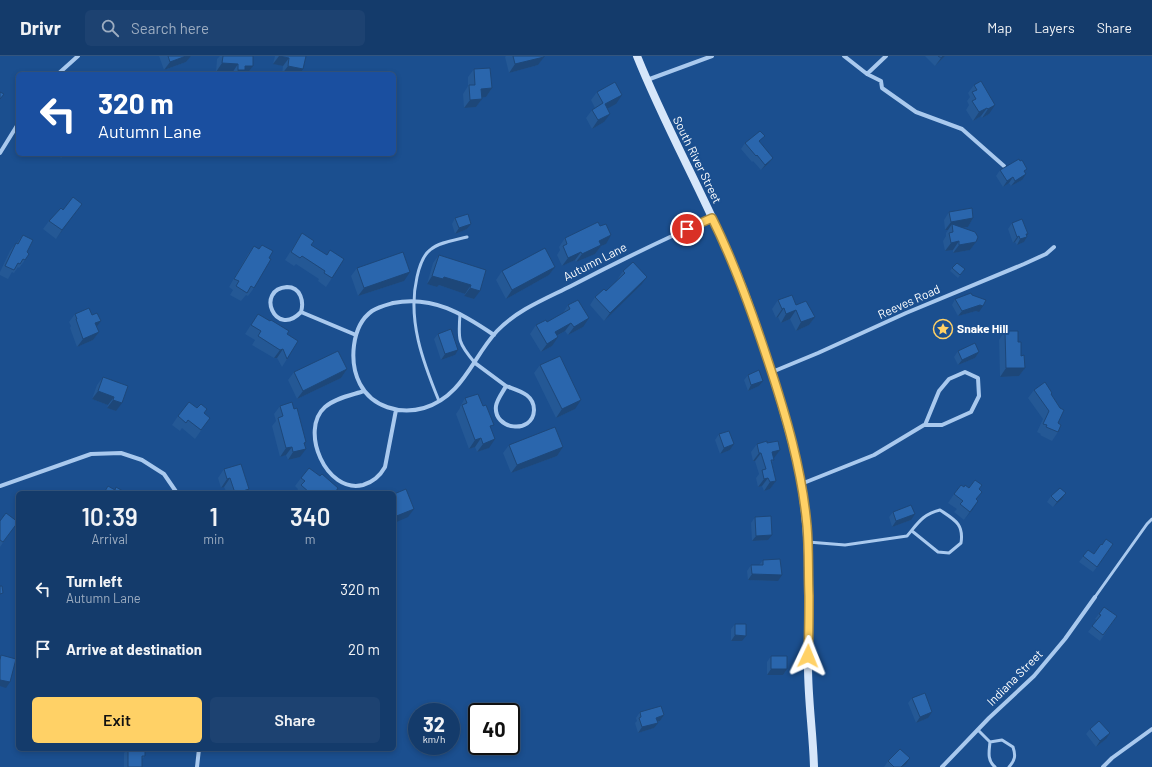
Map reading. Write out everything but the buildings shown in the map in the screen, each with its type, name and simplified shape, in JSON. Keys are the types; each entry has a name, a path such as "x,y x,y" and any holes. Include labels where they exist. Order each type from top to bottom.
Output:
{"street":[{"path":"60,72 78,56"},
{"name":"South River Street","path":"637,56 662,114 739,277 772,372 786,418 801,484 807,525 808,668 814,767"},
{"path":"647,80 712,56"},
{"path":"844,56 867,74 881,81 882,88 916,112 962,129 1004,166"},
{"path":"867,74 886,56"},
{"path":"0,153 16,127"},
{"name":"Autumn Lane","path":"494,335 460,314 440,305 413,302 384,305 373,310 366,316 360,324 356,335 354,346 355,368 359,382 364,391 376,402 396,410 414,410 424,408 440,401 455,389 466,376 494,335 516,315 536,303 651,245 712,218"},
{"name":"Reeves Road","path":"772,372 913,310 1024,264 1046,254 1054,248"},
{"path":"288,287 292,288 300,294 302,299 303,306 301,312 296,317 288,320 280,319 274,315 271,309 270,301 273,294 279,289 288,287"},
{"path":"301,312 356,335"},
{"path":"475,363 506,386 530,396 534,405 533,414 531,420 525,425 517,427 508,426 500,420 497,414 496,406 506,386"},
{"path":"801,484 874,455 925,424 942,425 971,412 979,396 978,378 965,372 949,379 939,391 925,424"},
{"path":"364,391 331,402 325,407 316,420 316,443 320,458 326,468 340,482 356,486 367,484 382,474 385,467 396,410"},
{"path":"0,486 91,454 121,453 142,460 164,474 176,491"},
{"name":"Indiana Street","path":"942,767 1034,676 1066,639 1095,597"},
{"path":"1103,767 1112,758 1152,729"},
{"path":"197,767 199,751"}],"lane":[{"path":"440,401 433,385 416,332 413,302 418,273 426,254 430,249 467,237"},
{"path":"460,314 460,342 475,363"},
{"path":"808,542 845,544 907,536 929,513 940,510 952,517 960,526 963,534 961,544 949,553 938,552 912,531"},
{"path":"1095,597 1152,519"},
{"path":"978,730 990,742 989,758 995,767"},
{"path":"990,742 1002,740 1013,747 1015,757 1014,761 1009,767"}],"place":[{"name":"Snake Hill","path":"943,329"}],"route":[{"path":"687,229 712,218 725,244 741,283 782,404 803,493 807,525 809,551 808,656"}]}
